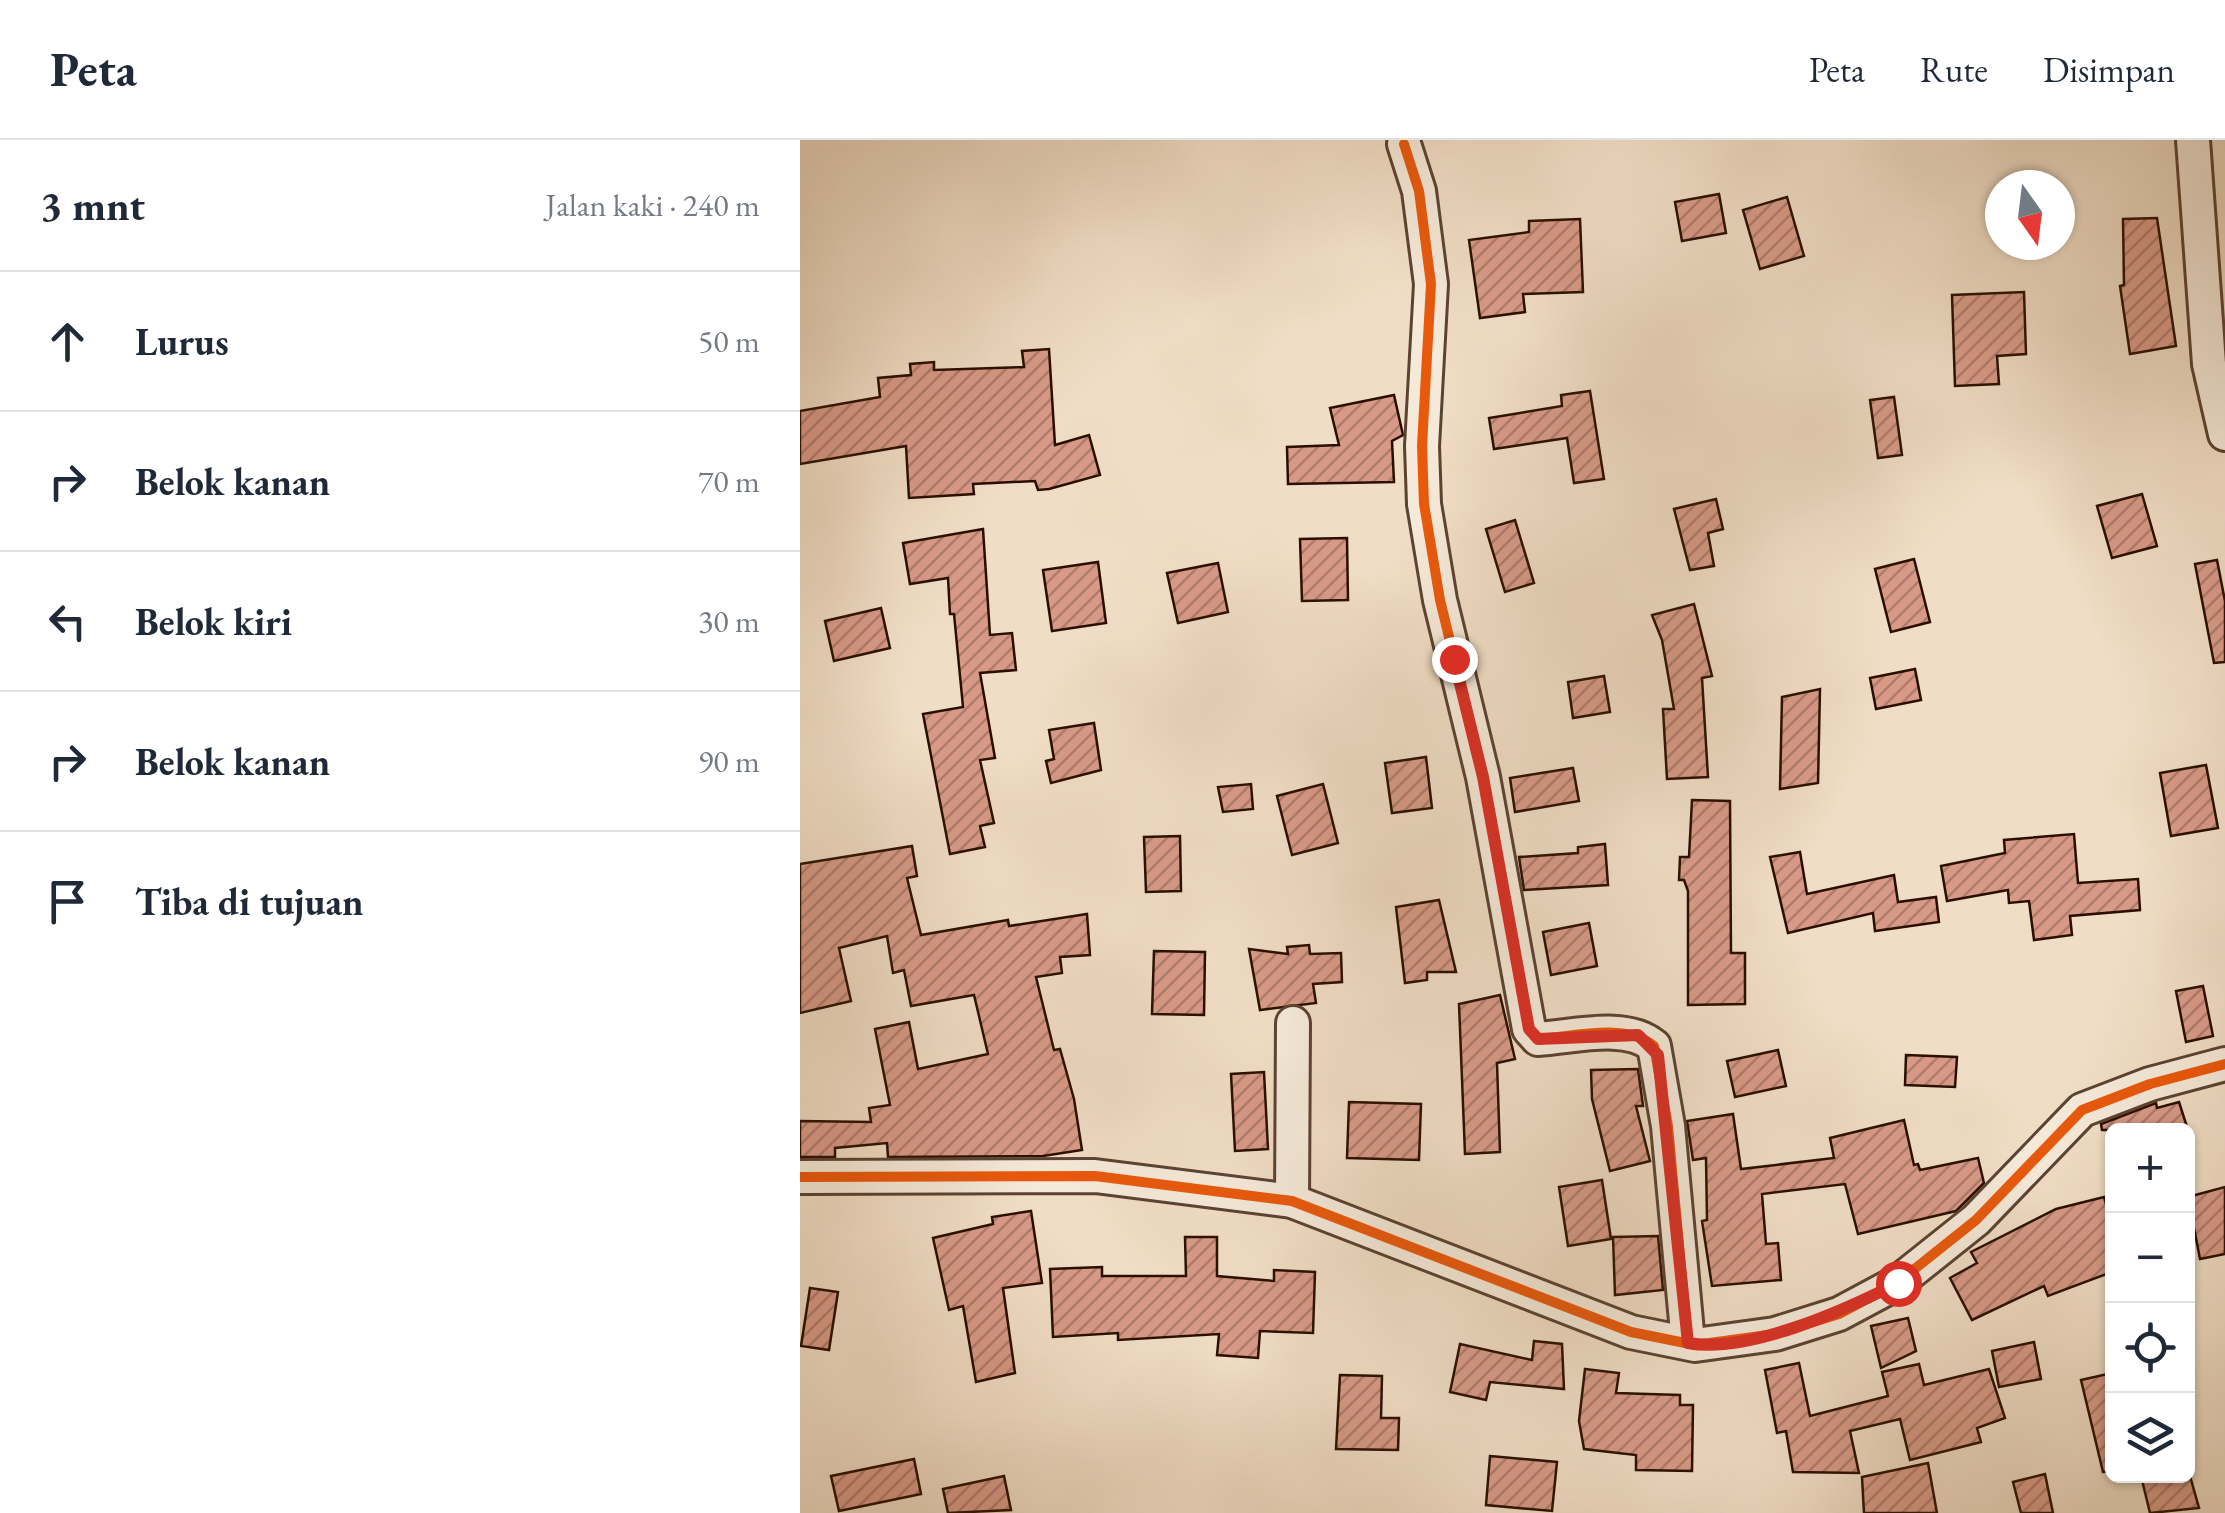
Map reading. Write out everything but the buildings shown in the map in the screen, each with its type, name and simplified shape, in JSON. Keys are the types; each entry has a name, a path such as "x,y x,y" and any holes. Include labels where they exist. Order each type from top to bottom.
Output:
{"street":[{"path":"2193,140 2209,364 2225,434"},
{"path":"1404,144 1419,192 1431,284 1422,446 1424,504 1440,600 1487,794 1529,1029 1538,1039 1638,1035 1654,1046 1666,1108 1688,1343"},
{"path":"1292,1201 1293,1023"},
{"path":"800,1177 1095,1176 1292,1201 1630,1332 1688,1343 1775,1334 1839,1314 1898,1283 1976,1220 2082,1110 2150,1084 2225,1064"}],"cycle path":[{"path":"1404,144 1419,191 1431,284 1422,446 1424,504 1440,600 1483,777 1529,1029 1538,1039 1614,1033 1629,1034 1654,1046 1668,1126 1688,1343"},
{"path":"800,1177 1095,1176 1292,1201 1631,1332 1695,1345 1775,1334 1839,1314 1897,1283 1976,1220 2082,1110 2150,1084 2225,1064"}],"route":[{"path":"1454,659 1507,895 1529,1029 1538,1039 1638,1035 1654,1046 1658,1055 1688,1343 1775,1334 1839,1314 1898,1283"}]}
